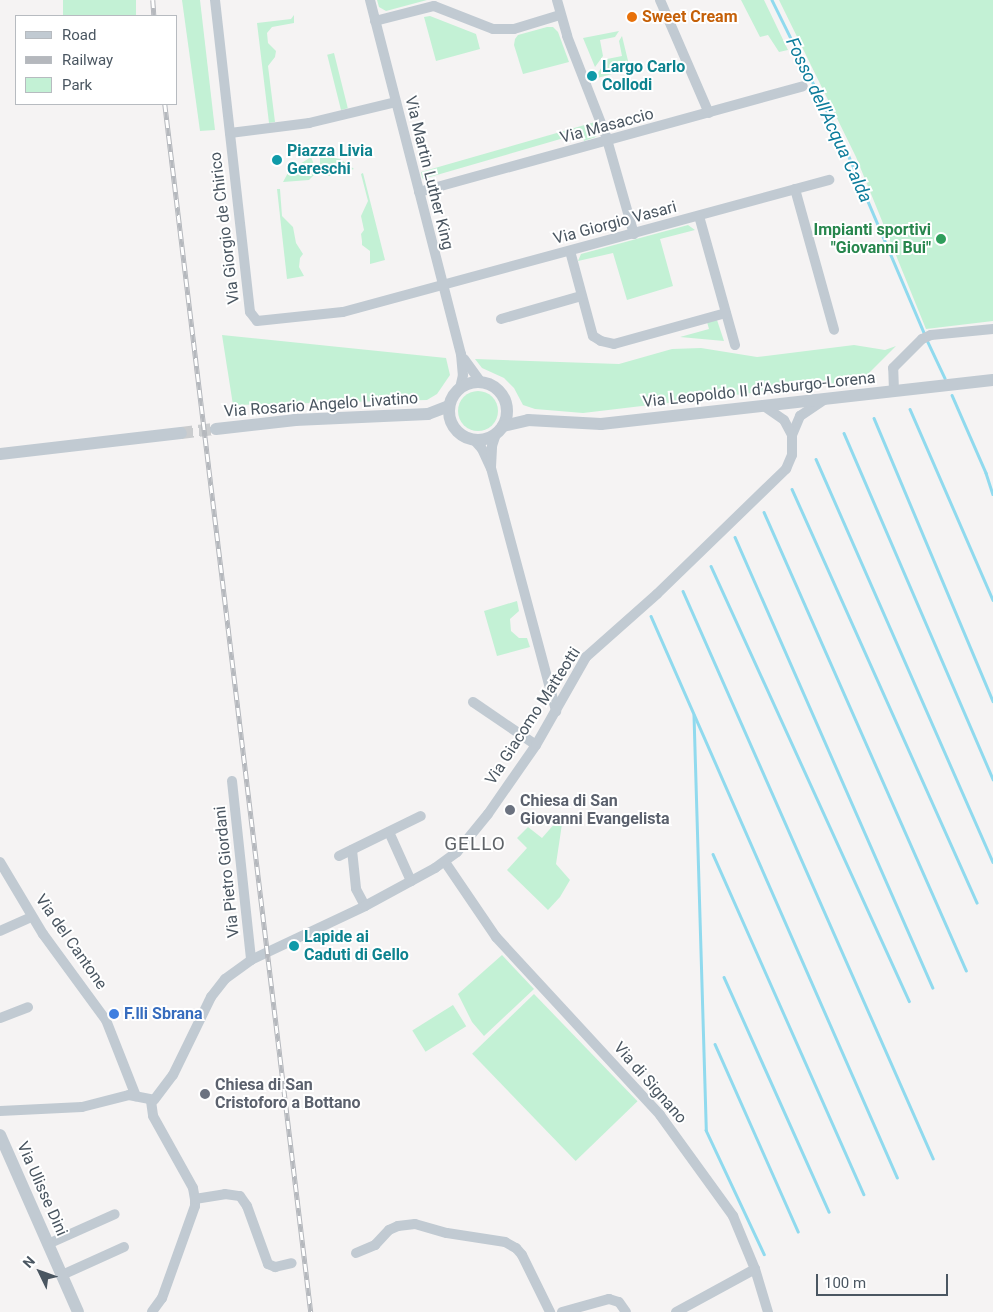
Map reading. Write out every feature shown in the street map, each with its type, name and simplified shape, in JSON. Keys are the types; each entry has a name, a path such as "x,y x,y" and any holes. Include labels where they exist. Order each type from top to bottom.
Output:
{"street":[{"name":"Via Giorgio de Chirico","path":"214,0 250,312 254,319 261,321 343,312 443,286"},
{"name":"Via Martin Luther King","path":"370,0 461,354"},
{"path":"557,0 560,15 608,141 634,234"},
{"path":"660,0 709,113"},
{"path":"375,21 434,6 493,30 514,29 560,15"},
{"name":"Via Masaccio","path":"419,192 803,86"},
{"path":"230,133 309,124 396,102"},
{"name":"Via Giorgio Vasari","path":"443,286 829,180"},
{"path":"795,189 834,330"},
{"path":"699,216 735,345"},
{"path":"570,251 592,336 601,341 614,344 726,313"},
{"path":"501,319 582,296"},
{"path":"894,391 893,368 925,338 993,330"},
{"path":"461,354 472,372 481,382 497,390 506,405 528,420"},
{"path":"460,388 463,375 461,354"},
{"name":"Via Leopoldo II d'Asburgo-Lorena","path":"500,430 528,420 601,424 993,380"},
{"path":"481,382 474,382 460,388 455,393 449,406 451,423 460,435 474,440 486,439 500,430"},
{"name":"Via Giacomo Matteotti","path":"151,1101 157,1098 173,1075 211,997 225,979 251,960 365,906 445,862 457,852 483,820 536,745 586,657 656,594 786,469 794,448 792,435 800,416 825,399"},
{"path":"491,468 492,446 506,419 506,405"},
{"name":"Via Rosario Angelo Livatino","path":"216,429 295,420 428,414 449,406"},
{"path":"764,406 784,420 792,435"},
{"name":"Via Rosario Angelo Livatino","path":"428,414 451,423"},
{"path":"0,454 181,433"},
{"path":"474,440 482,449 491,468 556,711"},
{"path":"474,702 536,745"},
{"name":"Via Pietro Giordani","path":"232,780 251,960"},
{"path":"339,856 421,816"},
{"path":"389,832 411,881"},
{"path":"352,850 356,889 365,906"},
{"name":"Via del Cantone","path":"0,862 32,916 106,1020 136,1096"},
{"name":"Via di Signano","path":"445,862 496,937 642,1095 679,1140 733,1216 755,1269 768,1312"},
{"path":"0,931 32,916"},
{"path":"0,1018 28,1007"},
{"path":"0,1111 82,1107 122,1096 136,1096 151,1101 153,1116 193,1188 195,1199 195,1206 162,1298 152,1312"},
{"name":"Via Ulisse Dini","path":"0,1135 78,1312"},
{"path":"195,1199 231,1193 240,1196 247,1206 268,1264 275,1266 292,1264"},
{"path":"48,1244 115,1214"},
{"path":"356,1253 374,1245 389,1230 398,1226 415,1224 447,1233 505,1242 516,1248 522,1255 550,1312"},
{"path":"62,1275 124,1247"},
{"path":"676,1312 755,1269"},
{"path":"562,1312 598,1300 610,1299 619,1302 626,1312"}],"green space":[{"path":"63,0 136,0 136,15 63,15"},
{"path":"182,0 200,0 215,130 200,131"},
{"path":"377,0 427,0 386,11 379,7"},
{"path":"741,0 764,0 788,50 779,52 768,35 760,37"},
{"name":"Impianti sportivi \"Giovanni Bui\"","path":"779,0 993,0 993,321 926,329 856,157"},
{"path":"294,15 294,23 272,27 267,33 268,43 276,51 275,57 268,66 275,122 269,123 257,23 291,19"},
{"path":"430,16 476,34 480,49 436,61 424,17"},
{"path":"553,27 558,32 569,62 523,74 514,45 515,39 518,35"},
{"path":"619,31 615,37 600,40 603,56 595,67 583,38"},
{"path":"622,36 630,69 594,79 607,59 622,56 619,41"},
{"path":"334,53 348,108 341,110 327,55"},
{"path":"595,122 598,131 596,137 584,141 581,133 423,179 422,177 421,172"},
{"path":"320,155 340,159 354,169 329,176 320,171"},
{"path":"311,157 317,172 309,180 283,182 289,171"},
{"path":"363,173 385,260 370,264 370,251 362,245 361,234 364,230 361,216 368,201 361,174"},
{"path":"277,189 280,189 282,216 293,227 296,243 303,254 300,258 299,267 304,276 287,279"},
{"path":"688,225 695,230 660,239 673,286 627,300 613,253 578,261 581,254"},
{"path":"717,320 724,341 680,337 709,329 707,322"},
{"path":"222,335 446,358 450,375 437,394 427,400 233,405"},
{"path":"854,345 885,350 896,346 862,380 583,413 535,409 523,405 514,388 504,378 482,368 475,359 619,364 672,349 701,348 757,357"},
{"path":"478,391 489,394 495,400 498,411 495,422 489,428 478,431 467,428 461,422 458,411 461,400 467,394"},
{"path":"517,601 519,611 510,619 511,631 519,638 527,638 530,647 497,656 484,611"},
{"path":"556,822 562,824 556,864 570,880 560,897 548,910 507,870 527,848 517,838 528,827 542,838"},
{"path":"502,955 534,989 484,1036 472,1022 458,994"},
{"path":"534,994 638,1101 576,1161 472,1054"},
{"path":"453,1005 466,1026 426,1052 412,1030"}],"waterway":[{"name":"Fosso dell'Acqua Calda","path":"772,0 847,152 925,335"},
{"name":"Fosso dell'Acqua Calda","path":"927,340 945,378"},
{"name":"Fosso dell'Acqua Calda","path":"952,395 986,473 993,494"},
{"path":"910,409 993,600"},
{"path":"874,418 993,701"},
{"path":"844,433 993,779"},
{"path":"816,459 993,862"},
{"path":"792,489 977,903"},
{"path":"764,512 966,970"},
{"path":"735,537 933,987"},
{"path":"711,566 909,1001"},
{"path":"683,591 933,1158"},
{"path":"651,616 897,1177"},
{"path":"694,715 706,1130 764,1254"},
{"path":"713,854 864,1194"},
{"path":"724,977 829,1212"},
{"path":"715,1044 798,1231"}],"tunnel":[{"path":"181,433 216,429"}],"railway":[{"path":"153,0 154,15"},
{"path":"165,105 311,1312"}],"place":[{"name":"Sweet Cream","path":"632,17"},
{"name":"Largo Carlo Collodi","path":"592,76"},
{"name":"Piazza Livia Gereschi","path":"277,160"},
{"name":"Impianti sportivi \"Giovanni Bui\"","path":"941,239"},
{"name":"Chiesa di San Giovanni Evangelista","path":"510,810"},
{"name":"Lapide ai Caduti di Gello","path":"294,946"},
{"name":"F.lli Sbrana","path":"114,1014"},
{"name":"Chiesa di San Cristoforo a Bottano","path":"205,1094"}],"district":[{"name":"GELLO","path":"475,844"}]}
